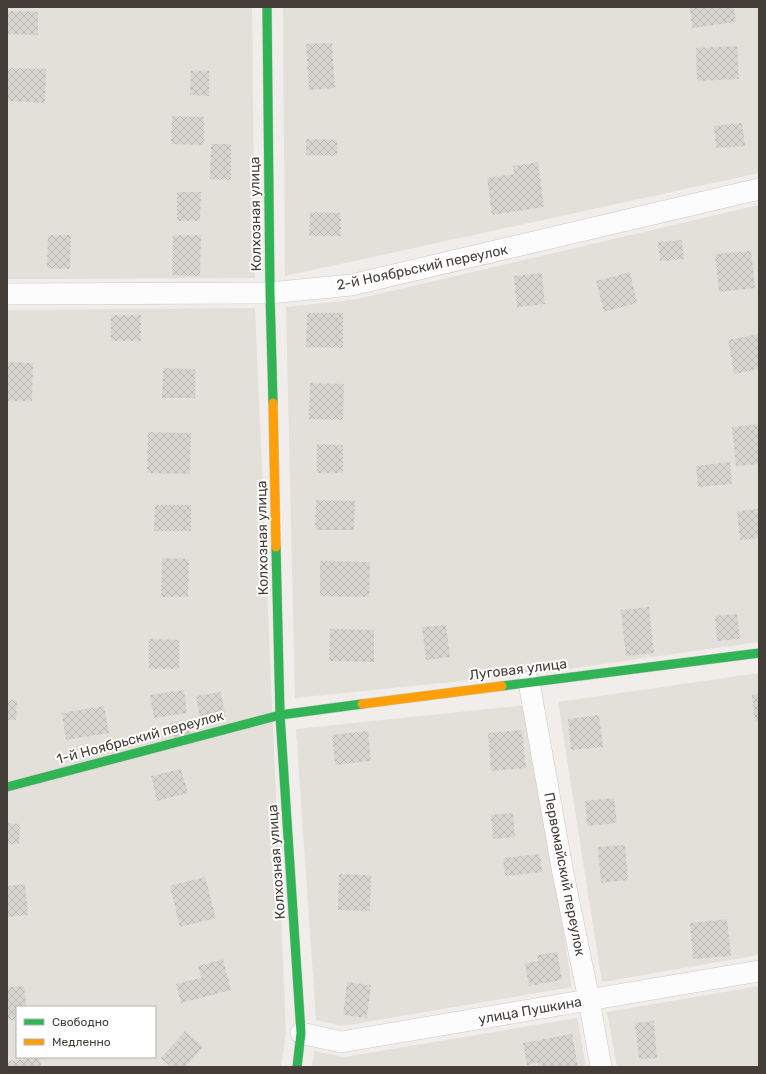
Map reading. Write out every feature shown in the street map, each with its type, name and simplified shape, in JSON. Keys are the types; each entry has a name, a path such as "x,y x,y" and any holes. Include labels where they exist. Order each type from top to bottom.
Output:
{"street":[{"name":"Колхозная улица","path":"267,7 270,293 280,715 301,1033 297,1067"},
{"name":"2-й Ноябрьский переулок","path":"7,294 270,293 351,285 759,189"},
{"name":"Луговая улица","path":"280,715 759,652"},
{"name":"Первомайский переулок","path":"530,682 563,873 601,1067"},
{"name":"1-й Ноябрьский переулок","path":"7,787 280,715"},
{"name":"улица Пушкина","path":"301,1033 341,1042 759,971"}],"shaded area":[{"path":"7,7 252,7 255,278 7,279"},
{"path":"283,7 759,7 759,173 285,276"},
{"path":"759,205 759,642 539,673 295,698 286,307 353,300"},
{"path":"255,308 286,1032 281,1067 7,1067 7,310"},
{"path":"759,673 759,955 602,982 558,702"},
{"path":"528,705 572,987 342,1026 316,1020 296,729"},
{"path":"759,986 759,1067 617,1067 607,1012"},
{"path":"577,1018 586,1067 312,1067 314,1051 344,1057"}],"building":[{"path":"734,7 736,22 692,28 690,8"},
{"path":"8,11 38,12 38,35 7,34"},
{"path":"332,43 335,88 309,90 306,44"},
{"path":"737,46 739,79 697,81 696,48"},
{"path":"7,68 46,69 45,103 7,101"},
{"path":"191,71 209,71 209,96 190,95"},
{"path":"172,116 204,117 204,145 171,144"},
{"path":"742,123 745,146 716,148 714,126"},
{"path":"306,139 337,140 337,156 306,155"},
{"path":"211,144 231,144 231,180 210,179"},
{"path":"538,162 544,207 492,215 487,178 514,174 513,166"},
{"path":"177,192 201,192 200,221 177,221"},
{"path":"310,212 341,213 341,236 309,236"},
{"path":"48,235 71,235 70,269 47,268"},
{"path":"173,235 201,235 200,276 172,275"},
{"path":"682,240 684,259 660,261 658,242"},
{"path":"751,251 755,288 719,292 715,254"},
{"path":"630,272 637,303 604,312 596,281"},
{"path":"542,273 545,304 517,307 514,276"},
{"path":"307,313 343,313 343,348 306,347"},
{"path":"111,315 141,315 141,341 111,341"},
{"path":"759,334 759,369 734,374 728,340"},
{"path":"7,362 33,363 32,401 7,401"},
{"path":"163,368 195,369 195,398 162,398"},
{"path":"310,383 344,384 343,420 309,419"},
{"path":"759,424 759,464 736,466 732,427"},
{"path":"148,432 191,433 190,474 147,473"},
{"path":"317,444 343,445 343,473 317,473"},
{"path":"730,462 732,484 698,487 696,466"},
{"path":"316,500 355,501 354,530 315,530"},
{"path":"155,505 191,505 191,531 154,531"},
{"path":"759,509 759,538 740,540 737,511"},
{"path":"162,558 189,559 188,597 161,597"},
{"path":"320,561 370,562 369,597 320,596"},
{"path":"649,607 654,653 626,656 621,610"},
{"path":"737,614 740,639 717,641 715,616"},
{"path":"446,625 450,657 426,660 422,627"},
{"path":"330,629 374,630 374,662 329,661"},
{"path":"149,639 179,640 179,669 149,669"},
{"path":"184,690 187,713 154,718 150,695"},
{"path":"221,692 226,721 201,725 196,696"},
{"path":"759,694 759,720 755,721 752,695"},
{"path":"7,700 17,700 16,720 7,720"},
{"path":"104,706 109,733 66,740 62,713"},
{"path":"599,715 603,747 571,750 568,719"},
{"path":"189,720 191,734 173,737 171,723"},
{"path":"522,730 526,768 491,771 488,733"},
{"path":"368,731 371,761 335,765 332,735"},
{"path":"181,769 188,793 157,801 151,776"},
{"path":"614,798 617,823 587,826 585,801"},
{"path":"513,813 515,837 493,839 491,815"},
{"path":"7,823 20,824 19,844 7,844"},
{"path":"625,845 628,880 601,883 598,847"},
{"path":"540,854 542,872 505,876 503,858"},
{"path":"339,874 371,875 370,911 338,910"},
{"path":"205,877 216,918 180,927 170,886"},
{"path":"25,884 28,915 7,917 7,886"},
{"path":"727,919 731,956 693,959 690,923"},
{"path":"557,952 562,980 529,986 525,963 538,961 537,955"},
{"path":"223,959 231,990 181,1003 176,984 201,978 198,966"},
{"path":"347,982 371,985 367,1018 343,1015"},
{"path":"24,986 26,1006 16,1006 16,1020 7,1020 7,987"},
{"path":"654,1021 657,1058 639,1059 635,1023"},
{"path":"185,1031 203,1047 185,1067 171,1067 161,1058"},
{"path":"572,1034 578,1067 539,1067 538,1063 527,1065 523,1043"},
{"path":"40,1058 41,1067 7,1067 7,1061"}],"traffic: fast":[{"path":"267,7 270,293 273,403"},
{"path":"276,547 280,715 301,1033 297,1067"},
{"path":"502,686 759,653"},
{"path":"7,787 280,715 362,704"}],"traffic: slow":[{"path":"273,403 276,547"},
{"path":"362,704 502,686"}]}
